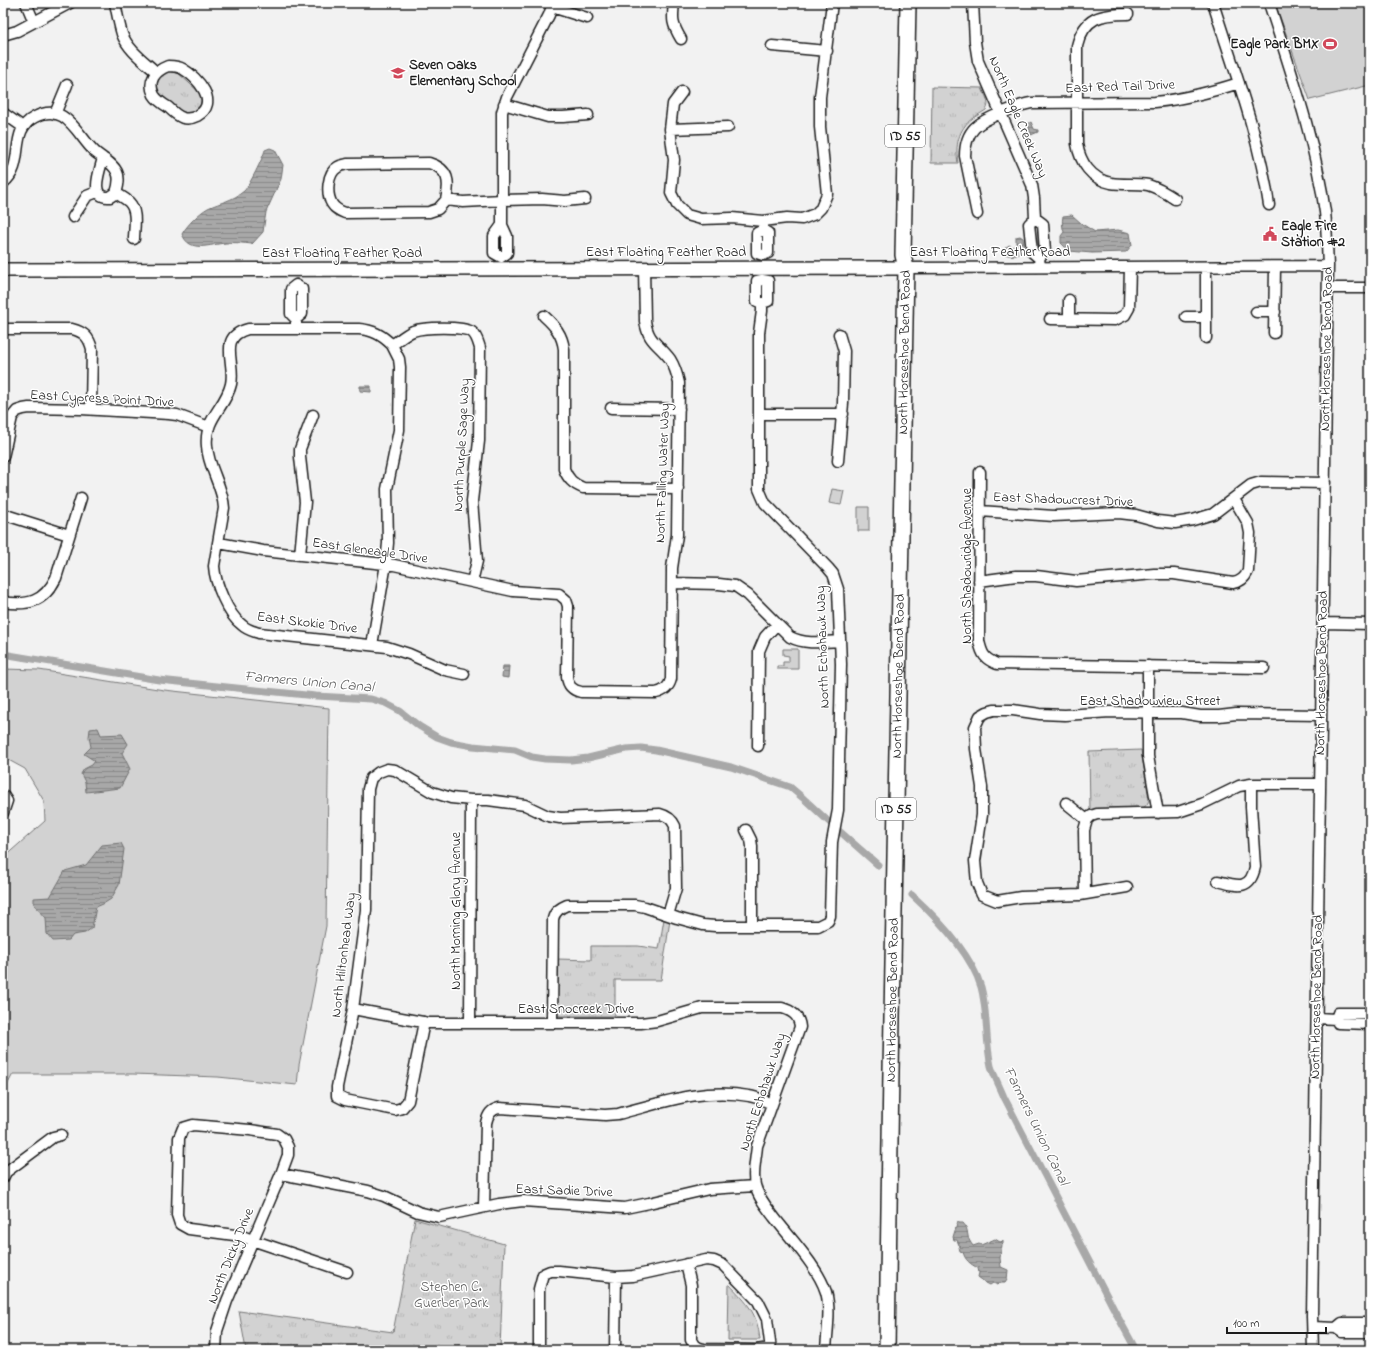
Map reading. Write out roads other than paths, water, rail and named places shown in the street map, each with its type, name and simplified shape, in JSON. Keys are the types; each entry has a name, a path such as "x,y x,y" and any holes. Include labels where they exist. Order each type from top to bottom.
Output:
{"highway":[{"name":"North Horseshoe Bend Road","path":"887,1350 890,1071 906,268 903,255 908,3"}],"main road":[{"name":"East Floating Feather Road","path":"3,270 296,269 501,263 763,274 906,268"}],"street":[{"path":"26,3 34,22"},
{"path":"3,35 17,31 70,3"},
{"path":"115,3 120,27 126,42 131,49 156,72"},
{"path":"674,3 672,16 673,26 681,38"},
{"path":"763,274 763,255 757,254 757,233 763,226 787,218 802,219 815,214 821,208 827,194 820,97 827,52 832,3"},
{"name":"North Eagle Creek Way","path":"972,3 978,61 1032,185 1036,218 1043,224 1046,251 1040,263"},
{"path":"1213,3 1260,152 1269,205"},
{"name":"North Horseshoe Bend Road","path":"1269,3 1301,104 1312,145 1325,211 1328,266 1320,784 1313,1327 1314,1350"},
{"path":"501,263 507,253 507,236 502,225 502,119 504,104 552,5 587,18"},
{"path":"1128,14 1112,14 1101,16 1092,20 1079,36 1077,46 1077,144 1082,161 1088,170 1102,180 1111,183 1149,186 1164,191 1175,199"},
{"path":"772,46 827,52"},
{"path":"168,66 176,66 183,69 202,85 208,101 202,112 198,116 192,118 184,118 177,115 158,99 152,88 153,78 156,72 168,66"},
{"name":"East Red Tail Drive","path":"977,214 965,156 967,138 978,125 1001,113 1021,105 1031,103 1156,102 1173,100 1206,94 1239,83"},
{"path":"55,114 66,85"},
{"path":"682,92 673,104 670,129 674,160 671,194 677,205 687,215 700,220 732,218 763,226"},
{"path":"504,104 548,117 588,115"},
{"path":"3,113 23,127"},
{"path":"3,183 10,176 16,165 19,135 23,127 28,121 42,114 55,114 64,117 102,158 114,167 118,173 119,180 116,193 110,197 101,196 97,192 96,185 102,158"},
{"path":"670,129 728,127"},
{"path":"347,164 429,164 438,166 444,171 447,178 446,200 438,209 429,212 345,213 338,210 332,204 329,181 332,173 338,167 347,164"},
{"path":"73,218 87,196 97,192"},
{"path":"116,193 128,201 132,207 134,213 134,239"},
{"path":"446,200 463,202 542,199 566,201 585,199"},
{"name":"East Floating Feather Road","path":"906,268 1040,263 1130,267 1328,266"},
{"path":"1050,319 1115,320 1125,315 1129,308 1130,267"},
{"path":"1206,267 1206,338"},
{"path":"1274,333 1275,267"},
{"name":"North Falling Water Way","path":"571,688 581,692 656,693 662,692 670,684 671,679 672,568 677,535 679,383 677,372 670,359 652,341 646,329 644,321 644,268"},
{"path":"296,269 296,285 302,289 302,314 296,319 296,329"},
{"name":"North Echohawk Way","path":"752,926 818,926 828,921 831,912 832,842 838,810 841,664 838,588 833,574 765,503 761,496 758,482 759,333 762,303 757,301 757,281 763,274"},
{"path":"1328,288 1370,288"},
{"path":"1069,300 1069,319"},
{"path":"1256,312 1274,312"},
{"path":"544,316 556,326 563,342 564,349 564,469 566,476 571,481 583,488 678,490"},
{"path":"1186,317 1206,317"},
{"path":"3,329 72,329 80,331 86,335 90,341 92,349 91,409"},
{"path":"219,543 224,500 206,445 209,427 215,413 227,394 231,383 232,372 230,349 231,341 234,335 239,331 248,329 367,330 381,335 392,345 399,359 399,422 387,489 388,535 386,564 372,645"},
{"name":"North Purple Sage Way","path":"392,345 411,332 418,330 468,330 474,333 478,340 480,348 479,434 472,494 477,561 472,582"},
{"path":"838,461 842,414 844,351 839,334"},
{"name":"East Cypress Point Drive","path":"3,457 12,417 17,411 29,408 91,409 177,415 209,427"},
{"path":"611,408 679,409"},
{"path":"759,414 842,414"},
{"path":"300,555 305,502 300,449 313,415"},
{"name":"North Shadowridge Avenue","path":"980,472 979,641 981,651 985,658 998,664 1148,666"},
{"name":"East Shadowcrest Drive","path":"980,511 1054,516 1119,513 1175,523 1194,520 1213,514 1251,485 1261,482 1324,483"},
{"path":"3,602 17,605 34,602 44,596 52,588 81,498"},
{"path":"979,581 1016,576 1036,576 1076,581 1154,574 1174,574 1233,583 1242,580 1248,571 1250,533 1248,523 1234,499"},
{"path":"3,513 69,535"},
{"name":"East Gleneagle Drive","path":"219,543 263,551 386,564 513,591 559,594 564,597 568,606 567,677 571,688"},
{"name":"East Skokie Drive","path":"219,543 214,566 214,574 218,586 232,614 241,625 250,630 259,633 372,645 401,651 445,670 464,674"},
{"path":"672,583 720,584 735,586 748,595 790,637 805,642 840,641"},
{"path":"1323,623 1370,624"},
{"path":"758,746 759,651 765,637 777,624"},
{"path":"1158,813 1148,756 1148,666 1264,668"},
{"name":"East Shadowview Street","path":"1085,894 1021,897 997,901 982,895 977,883 975,861 982,815 982,787 976,749 975,727 980,716 994,710 1013,710 1040,714 1065,715 1110,712 1148,712 1182,713 1200,716 1236,714 1321,715"},
{"name":"North Hiltonhead Way","path":"424,1022 408,1101 402,1108 395,1110 345,1100 337,1096 337,1087 353,1009 366,910 368,789 371,778 378,772 387,769 395,770 432,792 451,798 471,800"},
{"path":"1218,881 1236,886 1242,885 1249,881 1253,875 1255,867 1251,784"},
{"path":"1127,886 1085,894 1084,830 1091,816 1097,814 1178,812 1202,804 1239,786 1251,784 1320,784"},
{"path":"3,795 7,801 3,813"},
{"path":"471,800 488,800 525,805 548,816 560,818 660,814 666,816 672,820 675,826 676,888 668,915"},
{"name":"North Morning Glory Avenue","path":"470,1023 471,800"},
{"path":"1066,804 1088,820"},
{"path":"552,1022 553,918 557,910 567,905 634,905 703,925 752,926 752,846 746,830"},
{"name":"East Snocreek Drive","path":"353,1009 424,1022 470,1023 641,1023 657,1021 702,1008 782,1008 790,1010 796,1015"},
{"path":"1370,1013 1338,1013 1336,1019 1338,1024 1370,1024"},
{"name":"North Echohawk Way","path":"796,1015 800,1021 800,1027 757,1146 754,1165 755,1186 769,1210 812,1266 826,1292 828,1310 826,1350"},
{"path":"1317,1018 1336,1019"},
{"path":"484,1207 486,1123 490,1112 499,1108 605,1115 618,1114 698,1094 736,1094 750,1096 772,1104"},
{"name":"North Dicky Drive","path":"216,1350 217,1331 226,1301 281,1174 288,1155 288,1147 284,1139 277,1134 193,1125 183,1128 179,1138 177,1215 180,1224 189,1229 242,1236 252,1240"},
{"path":"3,1178 6,1172 53,1137 61,1135"},
{"name":"East Sadie Drive","path":"281,1174 368,1191 384,1196 418,1212 439,1217 484,1207 523,1201 625,1208 709,1189 755,1186"},
{"path":"252,1240 347,1272"},
{"path":"539,1350 539,1289 543,1274 550,1271 559,1270 616,1277 634,1276 686,1264 706,1260 714,1261 723,1265 758,1301 767,1319 770,1349 704,1349 698,1348 694,1344 690,1334 691,1285 686,1264"},
{"path":"615,1350 616,1277"},
{"path":"1336,1328 1342,1323 1370,1323"},
{"path":"1313,1327 1336,1328 1342,1332 1370,1332"}],"waterway":[{"name":"Farmers Union Canal","path":"3,654 159,680 316,696 371,699 385,703 400,711 419,726 437,737 451,742 473,746 515,750 532,757 571,760 588,758 626,749 641,748 731,767 790,787 878,865"},
{"name":"Farmers Union Canal","path":"912,895 932,914 952,937 970,962 976,974 983,997 989,1056 995,1078 1136,1350"}],"place":[{"name":"Eagle Park BMX","path":"1330,44"},
{"name":"Seven Oaks Elementary School","path":"398,73"},
{"name":"Eagle Fire Station #2","path":"1270,234"}],"park label":[{"name":"Stephen C. Guerber Park","path":"451,1296"}]}
